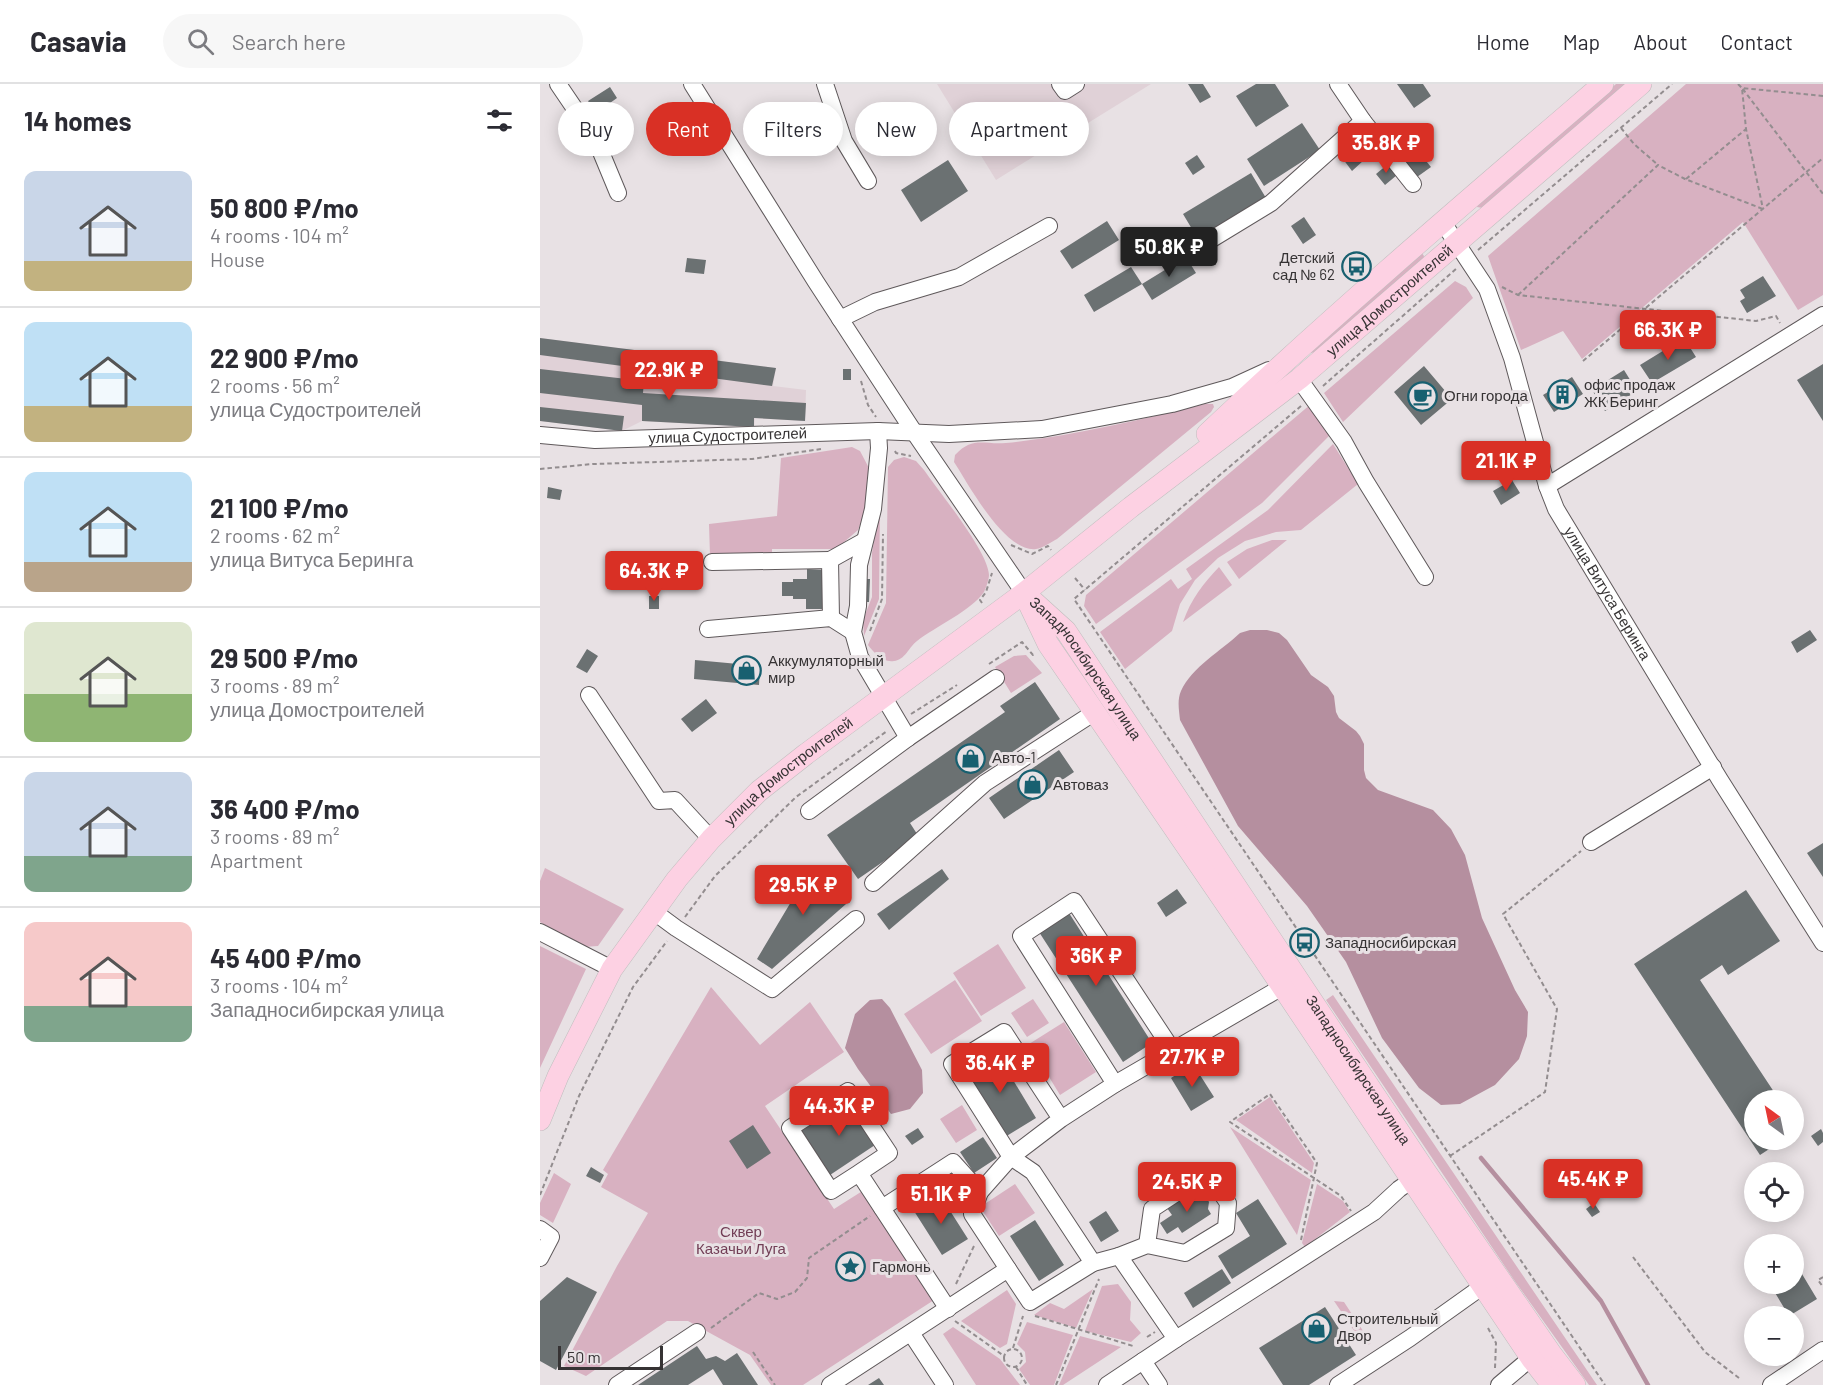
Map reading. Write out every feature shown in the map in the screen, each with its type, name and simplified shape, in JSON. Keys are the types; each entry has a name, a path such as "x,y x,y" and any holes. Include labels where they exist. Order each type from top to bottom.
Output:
{"main road":[{"name":"улица Домостроителей","path":"1131,507 1282,362 1602,84"},
{"name":"улица Домостроителей","path":"540,1120 558,1076 612,969 653,911 711,838 759,792 1024,593 1131,507 1463,251 1641,84"},
{"name":"Западносибирская улица","path":"1024,593 1048,644 1531,1358 1552,1385"},
{"name":"Западносибирская улица","path":"1024,593 1066,631 1445,1200 1575,1385"}],"street":[{"path":"558,84 596,140 618,193"},
{"path":"692,84 914,432 1024,593"},
{"path":"825,84 844,141 868,180"},
{"path":"1060,84 1065,91 1076,84"},
{"path":"1338,84 1413,184"},
{"path":"1207,243 1271,202 1363,120"},
{"name":"улица Витуса Беринга","path":"1442,221 1487,289 1512,358 1547,486 1559,515 1823,944"},
{"path":"840,318 875,302 959,277 1049,226"},
{"path":"1547,486 1823,315"},
{"name":"улица Судостроителей","path":"540,435 595,440 878,431 949,435 1042,429 1172,404 1232,387 1282,362"},
{"path":"1299,379 1344,442 1425,577"},
{"path":"878,431 885,454 859,565 858,606 853,632 860,657 908,738"},
{"path":"712,562 831,560 864,541"},
{"path":"831,560 831,618"},
{"path":"708,629 831,618 853,632"},
{"path":"809,810 908,738 991,672"},
{"path":"589,695 658,801 675,800 711,838"},
{"path":"873,883 985,783 1095,712"},
{"path":"1591,842 1713,767"},
{"path":"1115,1084 1021,936 1074,901 1173,1050"},
{"path":"653,911 772,989 856,919"},
{"path":"540,932 612,969"},
{"path":"1147,1245 1152,1209 1193,1182 1215,1184 1228,1203 1226,1228 1185,1253 1147,1245 1093,1263 1030,1302 972,1214 980,1192 1011,1157 1061,1119 1115,1084 1282,987"},
{"path":"1061,1119 1004,1032 952,1064 1011,1157 1033,1172 1093,1263"},
{"path":"848,1091 889,1153 859,1173 831,1191 790,1128 848,1091"},
{"path":"882,1208 953,1162 980,1192"},
{"path":"859,1173 947,1309"},
{"path":"1107,1385 1374,1212 1398,1189 1412,1180"},
{"path":"540,1229 551,1237 540,1258"},
{"path":"1119,1256 1176,1339"},
{"path":"830,1385 1008,1269"},
{"path":"1338,1385 1483,1286"},
{"path":"617,1385 702,1331"},
{"path":"911,1333 945,1385"},
{"path":"1771,1385 1823,1350"},
{"path":"1503,1382 1531,1358"},
{"path":"1143,1361 1159,1385"}],"path":[{"path":"1605,1385 1074,599 1311,397 1463,251 1621,128 1672,84"},
{"path":"1738,84 1823,194"},
{"path":"1742,88 1823,96"},
{"path":"1742,88 1746,129 1763,209"},
{"path":"1621,128 1634,144 1658,165 1685,179 1763,209"},
{"path":"1685,179 1746,129"},
{"path":"1583,361 1823,158"},
{"path":"1518,295 1658,165"},
{"path":"1500,286 1518,295 1756,321 1776,316 1790,336"},
{"path":"540,469 593,464 752,459 820,449"},
{"path":"860,657 882,599 883,532"},
{"path":"1005,543 1032,554 1048,546 1051,550"},
{"path":"983,605 980,600 986,592 992,573 989,564"},
{"path":"1075,578 1085,590"},
{"path":"991,672 1022,642 1033,655 1037,652"},
{"path":"540,1195 579,1096 633,987 715,876 796,797 898,723 966,679"},
{"path":"1450,1156 1545,1092 1557,1010 1503,914 1591,842"},
{"path":"1299,1248 1314,1179 1317,1163 1270,1094 1230,1122 1314,1179 1341,1196 1352,1213"},
{"path":"947,1184 960,1204"},
{"path":"702,1331 759,1293 777,1299 795,1293 807,1278 808,1258 882,1208"},
{"path":"975,1244 947,1309 1004,1356 1007,1365 1016,1367 1027,1385"},
{"path":"1633,1257 1705,1353 1739,1378"},
{"path":"1823,1277 1818,1280 1823,1287"},
{"path":"1056,1385 1099,1279"},
{"path":"1013,1348 1024,1312"},
{"path":"1035,1316 1133,1346"},
{"path":"1486,1324 1496,1342 1503,1382"},
{"path":"1004,1356 1013,1348 1019,1350 1023,1355 1022,1361 1016,1367"},
{"path":"753,1352 776,1385"}],"shaded area":[{"path":"937,84 1151,84 1089,122 1089,102 949,104"},
{"path":"981,156 1035,156 996,180"},
{"path":"540,338 776,368 773,386 806,390 805,421 755,418 754,427 642,421 622,431 540,421"},
{"path":"1250,630 1279,633 1287,640 1311,675 1328,687 1334,696 1339,718 1360,736 1364,744 1366,778 1378,790 1433,810 1451,829 1465,855 1482,918 1515,990 1528,1012 1527,1036 1519,1059 1495,1085 1460,1104 1441,1105 1419,1088 1382,1038 1346,962 1307,906 1238,826 1180,720 1179,698 1192,674 1240,633"},
{"path":"882,999 890,1008 922,1070 923,1093 910,1109 891,1114 845,1048 855,1014 870,1000"}],"green space":[{"path":"1616,84 1628,84 1483,208 1477,207 1478,203"},
{"path":"1686,84 1823,84 1823,295 1798,310 1743,222 1582,359 1563,331 1521,350 1488,256"},
{"path":"1421,252 1424,256 1423,260 1315,352 1311,353 1308,350"},
{"path":"1455,281 1466,287 1473,298 1343,422 1324,393"},
{"path":"1213,404 1211,412 1057,539 1036,549 1024,547 1000,529 978,501 954,462 955,455 961,449 973,443 1006,443 1081,432"},
{"path":"1311,404 1330,435 1262,503 1096,624 1084,606 1086,595"},
{"path":"1333,444 1358,484 1301,530 1276,532 1245,541 1218,558 1195,580 1180,604 1172,631 1125,669 1100,632 1171,579 1178,589 1192,579 1186,569 1268,510"},
{"path":"852,447 860,451 870,470 866,509 858,530 836,549 772,549 772,556 710,556 709,524 777,516 781,458"},
{"path":"904,457 916,461 951,507 981,552 989,575 984,592 978,599 917,641 904,656 890,661 879,657 868,645 886,603 888,467 894,460"},
{"path":"880,503 879,599 864,636 863,620 872,597 872,553"},
{"path":"1272,540 1287,540 1239,579 1227,562 1247,549"},
{"path":"1219,567 1232,585 1183,622 1198,592"},
{"path":"1026,655 1042,673 1011,693 995,667 1014,656"},
{"path":"545,868 624,909 598,946 583,947 540,922 540,881"},
{"path":"998,944 1026,988 981,1016 953,973"},
{"path":"540,946 586,969 540,1068"},
{"path":"955,980 982,1021 931,1054 904,1014"},
{"name":"Сквер Казачьи Луга","path":"711,987 760,1045 810,1002 844,1052 765,1106 834,1209 864,1190 934,1300 803,1385 771,1385 750,1355 688,1321 667,1321 586,1376 564,1366 648,1213 601,1187 608,1174 603,1170"},
{"path":"1333,995 1597,1385 1589,1385 1514,1280 1326,1000"},
{"path":"1033,999 1049,1023 1027,1037 1011,1013"},
{"path":"1064,1022 1096,1072 1060,1095 1029,1044"},
{"path":"1270,1097 1314,1163 1312,1173 1236,1120"},
{"path":"962,1105 977,1130 956,1143 940,1119"},
{"path":"1230,1127 1311,1180 1297,1235"},
{"path":"554,1173 571,1184 553,1223 540,1215 540,1203"},
{"path":"1015,1184 1035,1213 999,1236 980,1207"},
{"path":"1317,1184 1343,1201 1350,1212 1305,1247 1302,1243"},
{"path":"1118,1284 1131,1302 1130,1320 1141,1333 1131,1342 1085,1331 1102,1286"},
{"path":"1093,1289 1076,1328 1034,1315 1050,1303 1064,1309"},
{"path":"1007,1290 1016,1304 1007,1344 1000,1348 961,1321"},
{"path":"1334,1301 1344,1302 1371,1343 1365,1347"},
{"path":"1027,1322 1073,1335 1054,1385 1030,1385 1019,1369 1026,1362 1025,1352 1017,1344"},
{"path":"953,1327 1000,1359 1020,1385 976,1385 943,1334"},
{"path":"1080,1336 1121,1347 1063,1385 1059,1385"}],"building":[{"path":"1188,84 1203,84 1211,97 1200,103"},
{"path":"1256,84 1275,84 1289,106 1256,127 1236,96"},
{"path":"1397,84 1423,84 1431,96 1414,108"},
{"path":"610,87 617,98 611,102 588,101"},
{"path":"1302,123 1320,150 1264,186 1247,159"},
{"path":"1413,145 1431,167 1417,177 1400,155"},
{"path":"1355,149 1364,160 1352,171 1343,159"},
{"path":"1197,155 1205,167 1193,175 1185,163"},
{"path":"948,160 968,191 921,222 901,190"},
{"path":"1388,164 1397,175 1385,185 1376,174"},
{"path":"1251,173 1266,198 1198,239 1183,214"},
{"path":"1304,217 1316,235 1303,244 1291,226"},
{"path":"1107,221 1119,240 1072,269 1060,251"},
{"path":"1186,257 1196,273 1152,300 1142,284"},
{"path":"687,258 706,260 704,274 685,272"},
{"path":"1131,267 1142,284 1094,312 1084,295"},
{"path":"1763,276 1776,296 1747,313 1740,301 1745,298 1740,290"},
{"path":"540,338 776,368 772,386 540,355"},
{"path":"1684,338 1696,357 1652,383 1640,365"},
{"path":"1823,364 1823,421 1797,380"},
{"name":"Огни города","path":"1424,366 1452,399 1421,425 1394,392"},
{"path":"540,369 644,381 643,393 806,403 805,421 754,418 754,427 642,421 642,405 540,393"},
{"path":"843,369 851,369 851,380 843,380"},
{"path":"1624,370 1637,391 1605,411 1592,390"},
{"name":"офис продаж ЖК Беринг","path":"1572,377 1583,394 1554,412 1543,395"},
{"path":"540,407 624,416 622,431 540,421"},
{"path":"1512,480 1520,493 1501,505 1493,491"},
{"path":"548,487 562,490 560,500 547,498"},
{"path":"807,569 827,570 826,609 806,609 806,599 782,596 782,582 807,579"},
{"path":"856,579 870,579 869,602 856,602"},
{"path":"649,596 659,596 659,609 649,609"},
{"path":"1810,630 1817,640 1797,653 1791,642"},
{"path":"587,649 598,656 587,673 576,667"},
{"path":"695,660 760,666 759,685 694,679"},
{"path":"1035,682 1060,719 910,823 919,837 858,879 827,835 1005,712 1000,706"},
{"path":"706,699 717,713 692,732 681,719"},
{"name":"Автоваз","path":"1059,750 1074,772 1004,819 989,798"},
{"path":"1823,843 1823,877 1807,853"},
{"path":"813,865 821,867 846,904 772,969 757,959"},
{"path":"942,869 949,879 889,930 877,914"},
{"path":"1177,889 1187,903 1166,917 1157,903"},
{"path":"1746,890 1780,941 1728,975 1722,965 1700,980 1773,1090 1744,1090 1744,1131 1634,964"},
{"path":"1069,913 1152,1043 1123,1062 1039,932"},
{"path":"995,1050 1036,1118 1005,1137 964,1069"},
{"path":"1193,1064 1214,1097 1191,1111 1171,1078"},
{"path":"849,1100 878,1143 830,1175 801,1131"},
{"path":"753,1125 771,1153 747,1169 729,1141"},
{"path":"918,1128 924,1137 912,1145 905,1136"},
{"path":"1821,1129 1823,1142 1818,1146 1811,1136"},
{"path":"983,1137 997,1158 974,1173 960,1152"},
{"path":"1757,1150 1768,1150 1760,1155"},
{"path":"591,1167 604,1175 600,1183 586,1176"},
{"path":"1195,1190 1199,1195 1205,1195 1211,1214 1182,1233 1178,1227 1167,1234 1160,1223 1172,1215 1167,1208"},
{"path":"940,1195 968,1239 942,1255 914,1211"},
{"path":"1258,1199 1287,1244 1232,1279 1218,1256 1250,1236 1236,1213"},
{"path":"1594,1203 1600,1212 1592,1217 1586,1209"},
{"path":"1106,1211 1119,1231 1101,1242 1089,1222"},
{"path":"1035,1220 1064,1265 1039,1281 1010,1236"},
{"path":"1222,1269 1231,1283 1193,1308 1184,1293"},
{"path":"567,1277 597,1292 556,1370 540,1361 540,1301"},
{"path":"1804,1277 1817,1299 1804,1307 1783,1306 1776,1294 1804,1294"},
{"name":"Строительный Двор","path":"1325,1307 1356,1355 1309,1385 1283,1385 1259,1348"},
{"path":"697,1346 706,1359 716,1356 725,1361 737,1353 758,1385 723,1385 713,1369 688,1385 638,1385"},
{"path":"879,1378 884,1385 868,1385"}],"waterway":[{"path":"1481,1158 1601,1301 1648,1385"}],"place":[{"name":"Детский сад № 62","path":"1356,267"},
{"name":"офис продаж ЖК Беринг","path":"1563,394"},
{"name":"Огни города","path":"1423,396"},
{"name":"Аккумуляторный мир","path":"747,670"},
{"name":"Авто-1","path":"971,758"},
{"name":"Автоваз","path":"1032,785"},
{"name":"Западносибирская","path":"1304,943"},
{"name":"Гармонь","path":"851,1267"},
{"name":"Строительный Двор","path":"1316,1328"}]}
